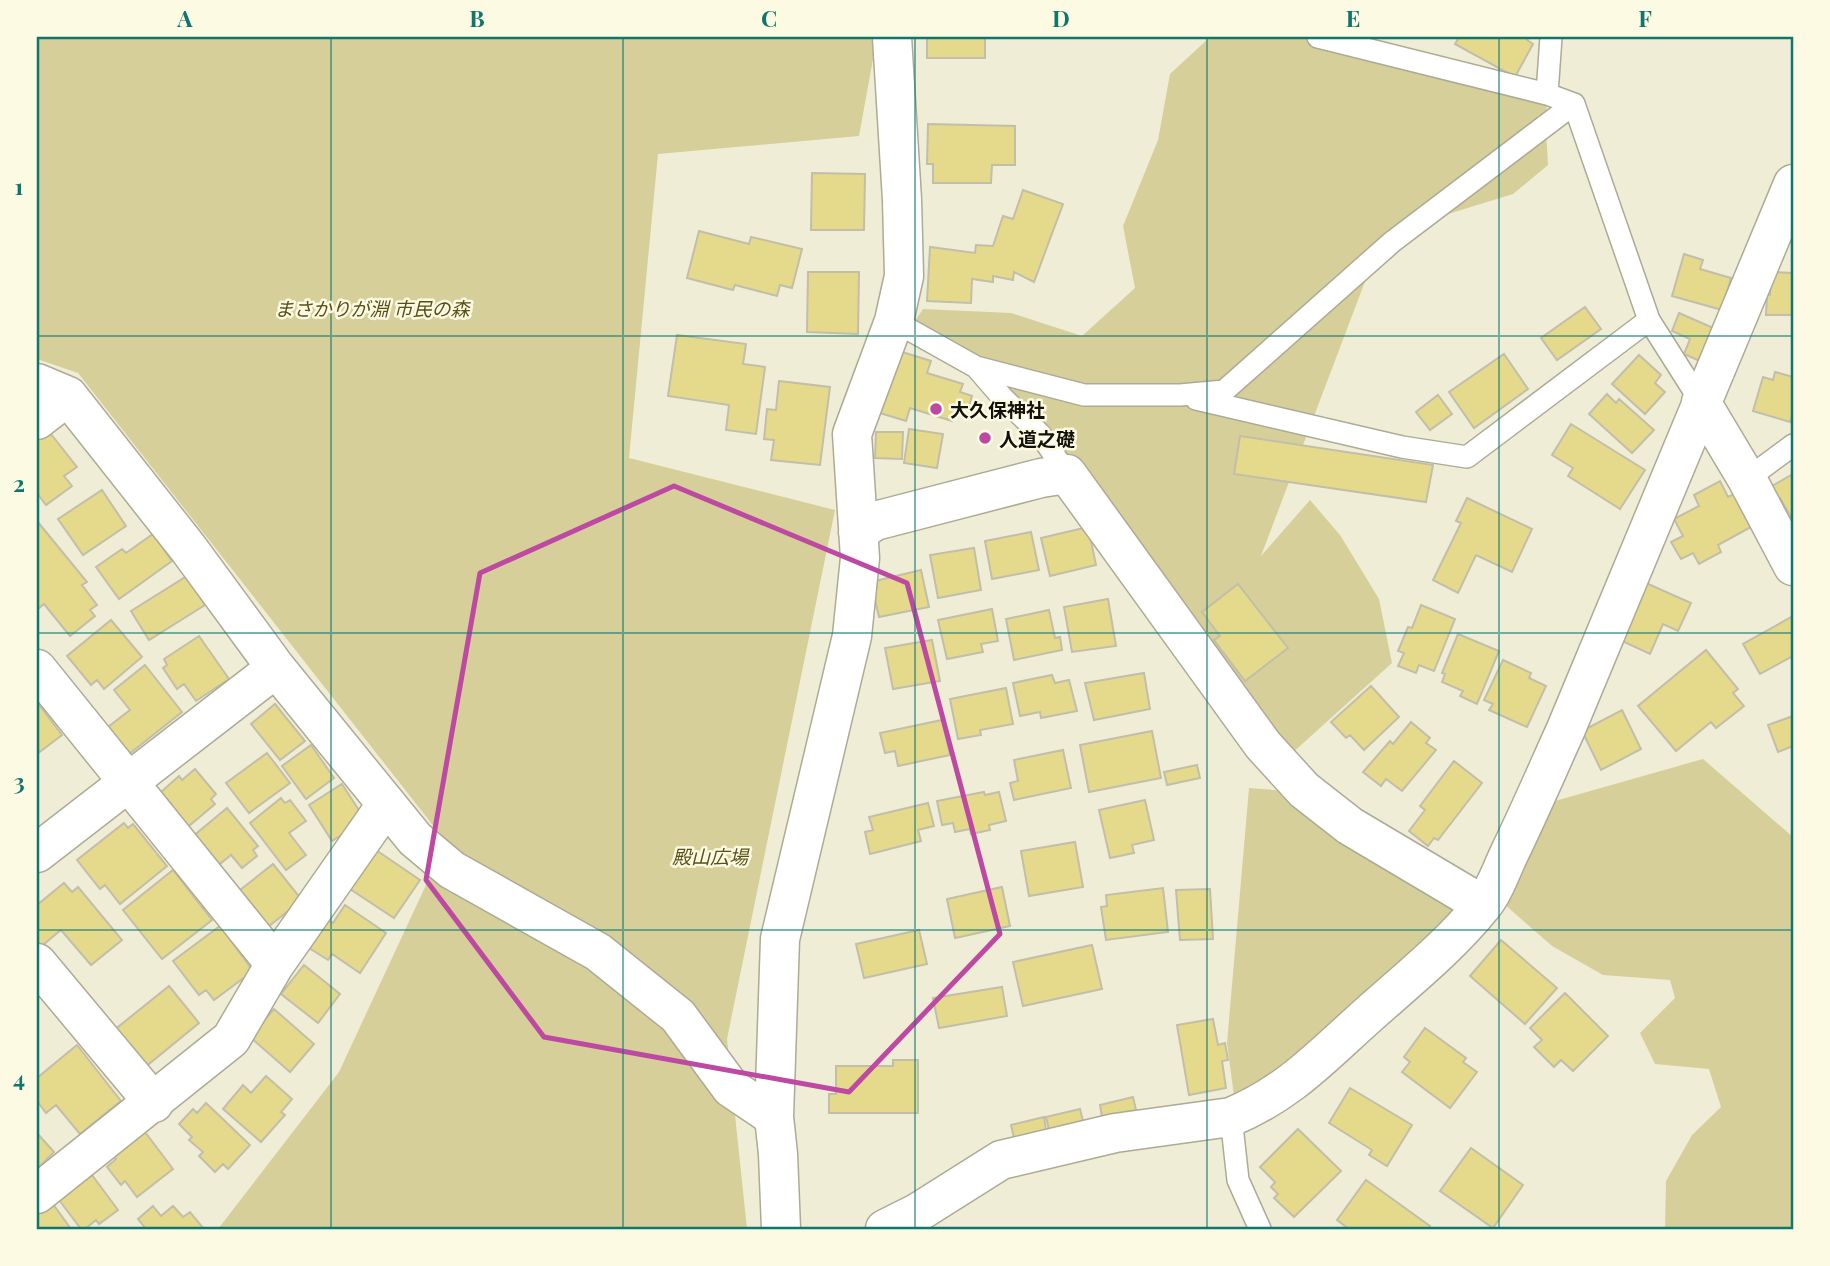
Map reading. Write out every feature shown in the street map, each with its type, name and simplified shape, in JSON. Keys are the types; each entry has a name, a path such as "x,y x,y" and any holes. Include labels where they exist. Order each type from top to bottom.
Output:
{"street":[{"path":"781,1229 779,1154 774,1117 780,939 852,636 860,558 852,434 894,321 904,276 892,37"},
{"path":"885,1229 917,1213 1000,1160 1115,1133 1231,1117 1249,1109 1295,1080 1418,971 1483,905 1566,729 1793,184"},
{"path":"37,420 52,390 188,548 276,668 415,839 452,870 598,952 678,1017 731,1088 774,1117"},
{"path":"1702,401 1793,566"},
{"path":"858,532 875,521 1041,478 1067,474 1263,745 1304,790 1350,826 1483,905"},
{"path":"37,853 276,668"},
{"path":"37,669 275,964"},
{"path":"37,1194 231,1039 275,964 386,804"},
{"path":"37,963 154,1103"}],"lane":[{"path":"1318,37 1547,94 1574,104"},
{"path":"1547,94 1551,37"},
{"path":"894,321 976,367 1084,395 1180,396 1224,391 1392,242 1574,104"},
{"path":"1574,104 1649,320 1702,401"},
{"path":"1180,396 1402,447 1467,457 1649,320"},
{"path":"976,367 1040,435 1067,474"},
{"path":"1747,479 1793,444"},
{"path":"1231,1117 1238,1180 1260,1229"}],"highlighted area":[{"path":"674,486 907,583 1000,934 849,1092 544,1037 426,880 480,573"}],"green space":[{"name":"まさかりが淵 市民の森","path":"37,37 877,37 859,136 658,154 629,458 835,510 727,1039 747,1229 218,1229 339,1072 446,842 78,373 37,359"},
{"path":"1210,37 1318,37 1547,94 1548,165 1513,194 1383,234 1261,556 1310,500 1340,535 1379,599 1392,663 1280,764 1067,473 976,367 909,330 923,309 1011,313 1082,336 1135,288 1123,226 1158,140 1170,74"},
{"path":"1703,759 1793,837 1793,1229 1665,1229 1666,1181 1692,1135 1721,1107 1709,1069 1655,1064 1640,1033 1675,998 1670,980 1603,975 1552,946 1503,903 1548,803"},
{"path":"1249,788 1287,791 1457,910 1320,1047 1234,1096 1227,1043"}],"building":[{"path":"927,37 985,37 985,58 927,58"},
{"path":"1459,37 1529,37 1527,40 1533,44 1515,77 1455,44"},
{"path":"928,124 1015,126 1015,165 992,165 991,183 933,183 933,164 927,164"},
{"path":"812,173 865,174 864,230 811,230"},
{"path":"1023,190 1063,204 1034,282 1014,272 1013,280 993,276 993,282 972,279 971,303 927,301 930,247 975,253 976,245 993,246 1003,216 1013,219"},
{"path":"699,231 749,244 751,237 802,249 792,288 780,285 777,296 735,285 733,290 687,278"},
{"path":"1684,254 1703,260 1700,269 1731,278 1722,310 1672,296"},
{"path":"808,272 859,272 858,334 807,332"},
{"path":"1771,272 1793,273 1793,315 1766,315"},
{"path":"1585,307 1601,329 1557,360 1541,338"},
{"path":"1679,313 1718,330 1704,363 1684,354 1690,339 1672,331"},
{"path":"677,335 746,344 743,364 765,367 756,434 726,430 729,405 668,396"},
{"path":"899,351 931,361 927,373 963,384 960,392 972,396 968,410 956,406 952,421 910,408 906,421 880,413"},
{"path":"1504,354 1528,389 1474,428 1449,392"},
{"path":"1639,355 1661,375 1655,383 1665,392 1645,414 1612,384"},
{"path":"1775,372 1793,377 1793,413 1790,422 1753,411 1763,377 1773,380"},
{"path":"779,381 830,387 820,465 771,460 774,440 764,439 767,409 776,410"},
{"path":"1607,394 1616,403 1619,399 1654,430 1632,453 1589,414"},
{"path":"1438,395 1452,414 1430,430 1416,412"},
{"path":"1571,424 1645,470 1620,509 1568,476 1573,468 1552,455"},
{"path":"47,429 77,467 64,476 72,486 46,505 37,493 37,437"},
{"path":"909,429 943,434 937,468 904,463"},
{"path":"876,432 903,432 902,459 875,458"},
{"path":"1240,436 1433,465 1426,502 1234,474"},
{"path":"1793,474 1793,521 1780,498 1772,502 1765,490"},
{"path":"1720,481 1728,497 1734,494 1751,527 1718,545 1721,552 1699,564 1693,553 1681,559 1671,542 1683,536 1674,519 1699,506 1694,495"},
{"path":"102,490 126,526 83,555 58,519"},
{"path":"1467,498 1532,529 1512,572 1476,555 1458,593 1433,580 1461,523 1456,521"},
{"path":"37,521 87,582 82,585 97,605 90,610 95,616 70,636 44,604 38,609 37,607"},
{"path":"1088,527 1096,565 1050,576 1041,538"},
{"path":"1031,532 1039,570 992,579 985,541"},
{"path":"153,534 172,561 119,599 96,567 122,549 126,553"},
{"path":"974,548 981,590 938,598 930,555"},
{"path":"921,570 929,607 879,617 871,582"},
{"path":"187,576 205,605 149,640 131,611"},
{"path":"1646,583 1691,603 1678,631 1663,624 1650,654 1620,640"},
{"path":"1238,584 1288,648 1245,681 1214,640 1220,636 1202,612"},
{"path":"1108,599 1116,646 1072,652 1064,607"},
{"path":"1421,605 1455,619 1434,671 1419,665 1416,673 1398,666 1404,653 1398,651 1408,627 1412,628"},
{"path":"992,609 998,641 981,644 983,652 947,659 938,620"},
{"path":"1049,610 1055,638 1060,637 1062,650 1014,660 1006,619"},
{"path":"1793,616 1793,656 1760,674 1743,644"},
{"path":"111,620 142,657 104,689 97,680 91,685 67,656"},
{"path":"1458,634 1499,651 1477,704 1460,696 1463,691 1442,682 1445,674 1442,673"},
{"path":"199,636 229,679 196,701 184,684 177,689 163,668 167,665 164,659"},
{"path":"932,640 940,681 893,689 885,648"},
{"path":"1706,650 1738,689 1733,693 1744,706 1716,728 1711,722 1676,751 1638,706"},
{"path":"1503,660 1531,673 1529,678 1546,686 1527,727 1489,710 1493,704 1484,700"},
{"path":"145,665 182,712 129,754 108,727 130,710 114,690"},
{"path":"1144,673 1150,709 1094,720 1085,683"},
{"path":"1052,675 1055,683 1069,680 1077,711 1041,718 1040,712 1020,716 1013,683"},
{"path":"1371,686 1399,717 1364,750 1350,735 1346,738 1331,722"},
{"path":"1006,688 1013,724 980,730 981,735 958,739 950,699"},
{"path":"37,702 62,735 37,754"},
{"path":"275,704 305,741 280,760 251,724"},
{"path":"1622,710 1641,749 1601,770 1582,731"},
{"path":"1793,716 1793,746 1778,752 1768,725"},
{"path":"942,720 950,755 898,766 895,751 885,753 880,733"},
{"path":"1411,722 1430,738 1426,743 1436,750 1402,791 1386,779 1381,786 1363,772 1390,741 1393,744"},
{"path":"1152,731 1161,778 1089,792 1080,745"},
{"path":"311,745 334,778 306,799 282,766"},
{"path":"1063,750 1071,788 1014,800 1010,783 1018,781 1014,760"},
{"path":"267,753 290,783 249,813 226,783"},
{"path":"1454,761 1482,783 1438,840 1434,838 1428,846 1409,831 1425,810 1420,806"},
{"path":"1197,765 1200,778 1167,785 1164,772"},
{"path":"195,769 216,794 211,799 215,804 183,831 166,810 172,805 161,792 179,776 182,780"},
{"path":"342,784 362,815 349,823 352,828 332,841 309,805"},
{"path":"984,792 985,795 999,792 1006,821 989,825 990,830 971,834 970,829 955,832 953,823 942,825 937,801"},
{"path":"281,798 285,803 290,800 306,821 289,833 306,855 286,870 250,823"},
{"path":"1145,800 1154,840 1132,845 1134,853 1110,858 1099,810"},
{"path":"928,803 934,826 918,830 921,841 870,854 865,832 873,830 869,817"},
{"path":"227,808 258,846 253,850 257,856 242,868 231,855 215,868 191,838"},
{"path":"124,823 128,828 133,824 167,866 120,904 105,885 100,889 77,860"},
{"path":"1075,842 1083,887 1029,896 1021,851"},
{"path":"376,850 420,880 394,918 350,889"},
{"path":"273,864 302,900 264,930 235,894"},
{"path":"173,870 212,920 162,959 123,910"},
{"path":"64,883 72,892 78,887 122,940 91,965 61,930 38,949 37,946 37,905"},
{"path":"1002,887 1010,926 955,938 947,899"},
{"path":"1163,888 1168,932 1106,940 1101,907 1107,906 1106,895"},
{"path":"1210,889 1213,939 1180,940 1176,890"},
{"path":"345,905 386,933 360,973 332,954 328,960 309,948 328,920 333,923"},
{"path":"220,926 253,971 214,1000 206,990 199,995 173,961"},
{"path":"919,930 927,964 864,978 856,944"},
{"path":"1501,940 1557,988 1525,1024 1470,976"},
{"path":"1092,945 1102,989 1023,1006 1013,962"},
{"path":"304,965 340,994 318,1023 281,994"},
{"path":"169,986 199,1023 144,1068 113,1031"},
{"path":"1002,987 1007,1016 939,1028 933,998"},
{"path":"1565,993 1608,1036 1573,1071 1561,1060 1554,1067 1534,1047 1542,1040 1530,1028"},
{"path":"274,1009 314,1044 290,1072 250,1037"},
{"path":"1213,1019 1218,1045 1225,1043 1228,1060 1222,1061 1226,1088 1189,1095 1177,1025"},
{"path":"1425,1028 1466,1058 1463,1062 1477,1072 1450,1108 1402,1072 1410,1062 1404,1057"},
{"path":"77,1045 121,1101 80,1134 56,1105 46,1113 37,1101 37,1078"},
{"path":"893,1060 918,1060 918,1113 829,1113 829,1094 836,1094 836,1066 893,1066"},
{"path":"266,1076 292,1099 281,1112 285,1115 261,1142 223,1109 243,1085 251,1093"},
{"path":"1350,1088 1412,1125 1387,1166 1369,1155 1372,1150 1329,1123"},
{"path":"1133,1097 1136,1110 1102,1117 1100,1105"},
{"path":"206,1103 250,1145 228,1169 223,1164 215,1172 199,1156 203,1152 189,1140 192,1137 179,1124 193,1109 197,1113"},
{"path":"1080,1109 1083,1121 1049,1130 1046,1117"},
{"path":"1044,1117 1046,1130 1014,1138 1011,1125"},
{"path":"142,1128 173,1169 137,1197 125,1181 121,1185 107,1167 116,1159 110,1152"},
{"path":"1298,1129 1341,1171 1294,1217 1274,1198 1278,1194 1271,1187 1275,1182 1260,1167"},
{"path":"37,1133 54,1152 37,1169"},
{"path":"1471,1148 1523,1185 1493,1228 1440,1191"},
{"path":"92,1175 118,1210 99,1224 96,1220 81,1229 56,1196 78,1179 81,1183"},
{"path":"1366,1180 1430,1226 1428,1229 1349,1229 1337,1220"},
{"path":"50,1200 71,1229 37,1229 37,1209"},
{"path":"153,1206 161,1216 173,1206 183,1217 190,1212 204,1229 146,1229 138,1219"}],"place":[{"name":"大久保神社","path":"936,409"},
{"name":"人道之礎","path":"985,438"}],"park label":[{"name":"殿山広場","path":"710,856"}]}
